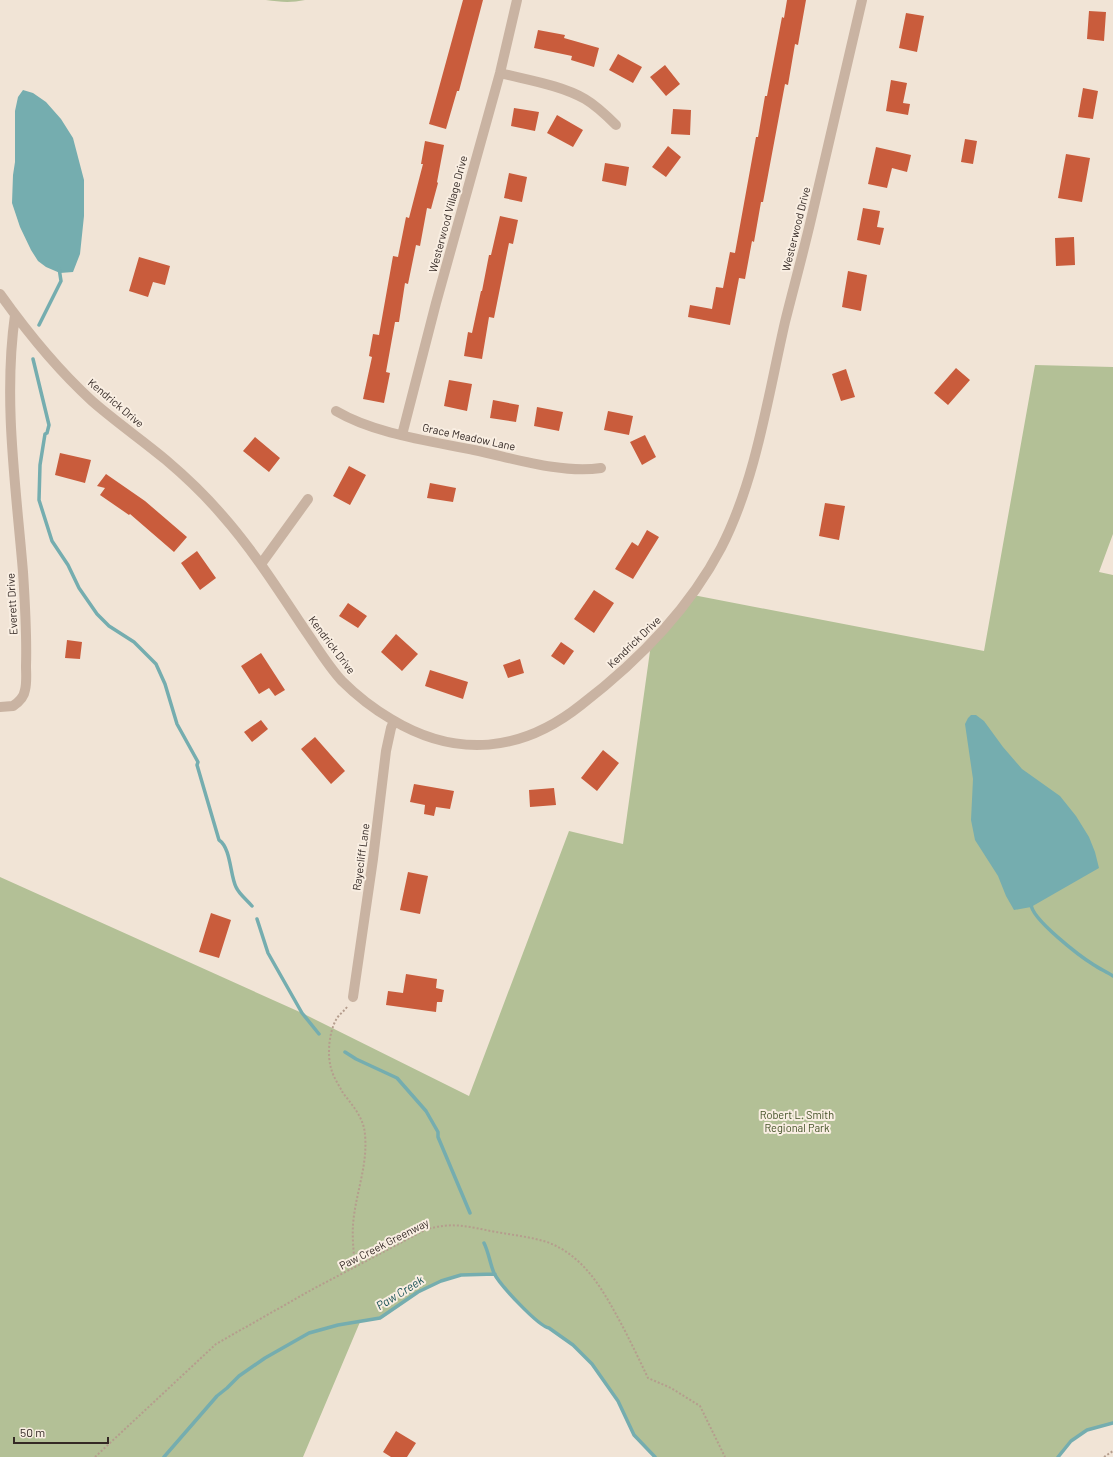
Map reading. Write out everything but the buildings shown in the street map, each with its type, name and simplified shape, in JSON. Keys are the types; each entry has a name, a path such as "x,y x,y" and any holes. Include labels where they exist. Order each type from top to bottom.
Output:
{"street":[{"name":"Westerwood Village Drive","path":"402,435 436,303 500,73 517,0"},
{"name":"Westerwood Drive","path":"752,464 813,212 862,0"},
{"path":"500,73 570,92 585,99 601,110 616,124"},
{"name":"Kendrick Drive","path":"0,294 15,315 70,379 93,402 167,461 223,516 261,564 324,658 341,679 358,695 394,721 408,729 427,736 462,745 498,745 524,738 542,731 572,713 598,692 651,644 672,622 693,595 721,548 739,509 752,464"},
{"name":"Everett Drive","path":"0,707 13,706 19,703 25,690 27,651 24,591 12,449 9,385 11,344 15,315"},
{"name":"Grace Meadow Lane","path":"336,411 350,420 402,435 574,470 601,468"},
{"path":"261,564 308,499"},
{"name":"Rayecliff Lane","path":"353,997 373,859 386,751 394,721"}],"path":[{"path":"353,997 346,1008 338,1016 333,1026 330,1055 331,1068 337,1082 360,1117 365,1133 365,1163 353,1224 355,1268"},
{"name":"Paw Creek Greenway","path":"95,1457 216,1344 313,1289 425,1230 437,1226 450,1225 466,1226 548,1242 571,1254 587,1269 603,1291 631,1342 648,1378 671,1388 700,1406 725,1457"},
{"path":"1104,1457 1113,1451"}],"green space":[{"path":"266,0 305,0 286,2"},
{"name":"Robert L. Smith Regional Park","path":"1035,365 1113,367 1113,534 1099,572 1113,575 1113,1423 1087,1430 1071,1441 1058,1457 655,1457 634,1435 618,1401 592,1364 573,1345 535,1320 520,1305 495,1274 461,1275 441,1281 418,1292 380,1318 360,1322 303,1457 0,1457 0,877 302,1013 469,1096 569,831 623,844 651,644 693,595 984,651"}],"water":[{"path":"23,90 33,93 46,102 61,119 73,138 84,180 84,216 80,254 73,272 60,273 46,267 38,261 20,227 12,203 15,162 15,111 18,97"},
{"path":"971,715 976,715 984,721 1003,747 1022,769 1060,796 1076,816 1089,837 1095,852 1099,868 1031,907 1014,910 1006,896 998,876 975,840 971,820 973,779 965,724"}],"waterway":[{"path":"39,325 61,281 59,268"},
{"path":"33,359 49,425 47,433 45,434 40,465 39,500 52,541 68,565 79,588 97,614 109,626 134,642 156,664 165,684 177,724 198,762 197,765 219,840 226,849 237,890 252,906"},
{"path":"1031,904 1033,911 1039,919 1068,946 1088,961 1113,976"},
{"path":"257,919 268,953 302,1013 319,1034"},
{"path":"345,1052 356,1059 397,1078 426,1111 438,1132 438,1137 470,1213"},
{"name":"Paw Creek","path":"484,1243 494,1273 503,1286 528,1313 544,1326 573,1345 592,1364 618,1401 634,1435 655,1457"},
{"name":"Paw Creek","path":"164,1457 217,1396 239,1376 265,1358 309,1333 338,1325 380,1318 418,1292 441,1281 461,1275 495,1274"},
{"name":"Paw Creek","path":"1058,1457 1071,1441 1087,1430 1113,1423"}]}
